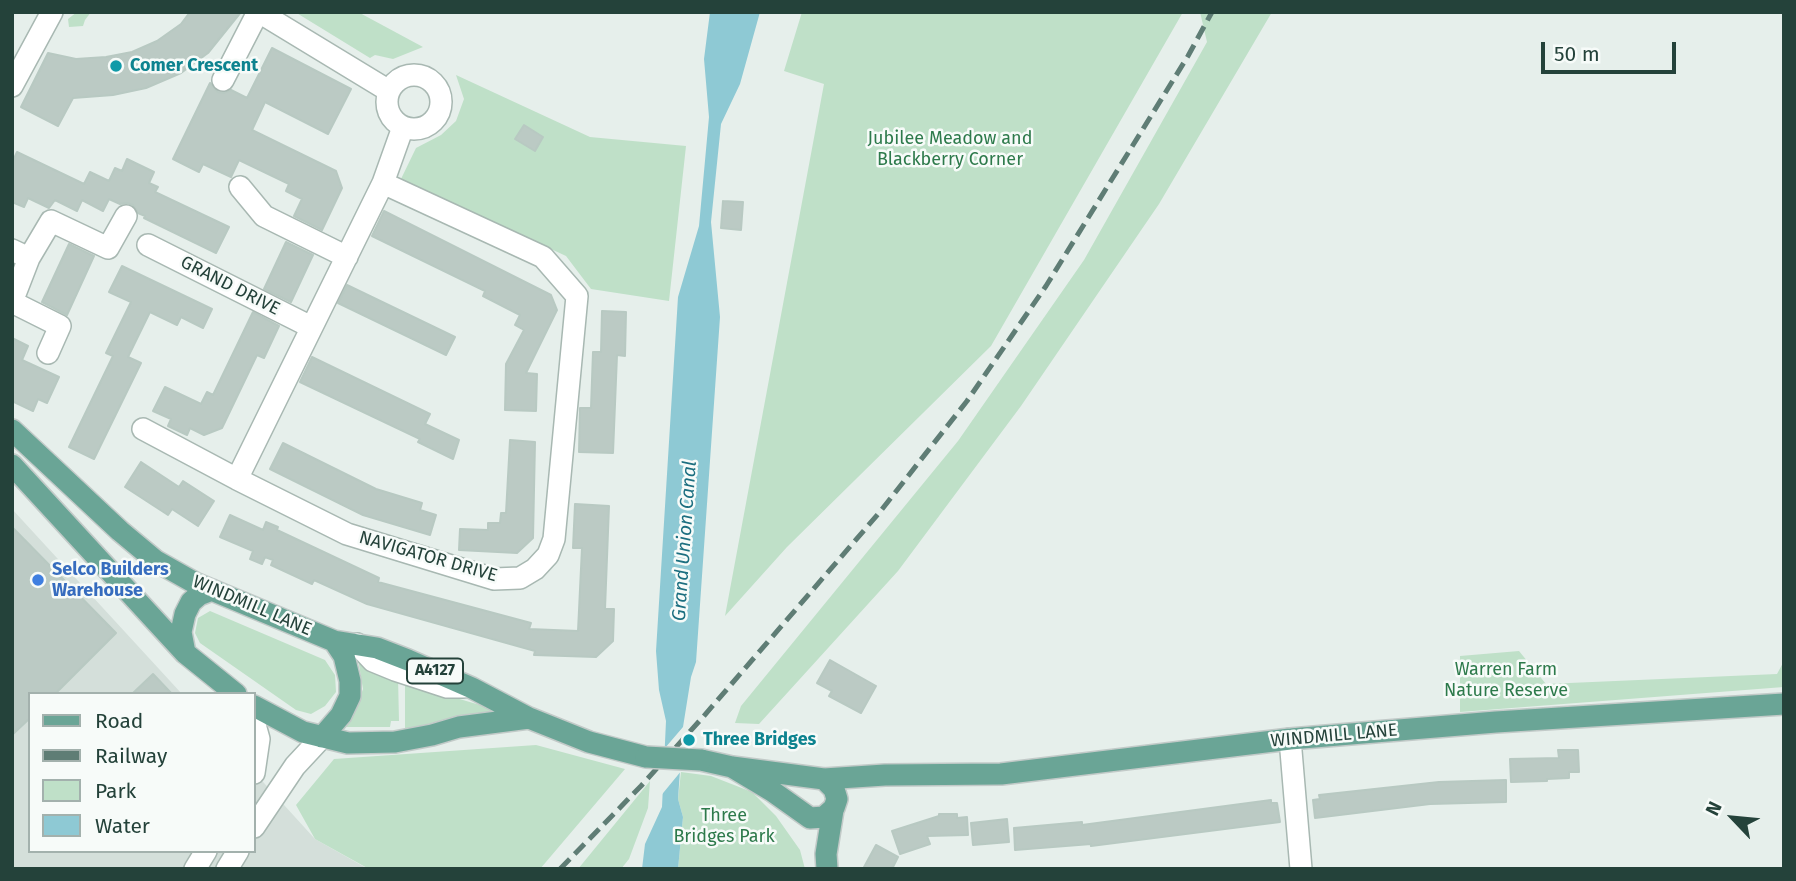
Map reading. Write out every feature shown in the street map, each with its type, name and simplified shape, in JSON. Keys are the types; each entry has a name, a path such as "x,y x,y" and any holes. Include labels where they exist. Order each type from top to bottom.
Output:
{"main road":[{"name":"WINDMILL LANE","path":"12,430 156,561 212,590 334,641 408,660 472,688 530,718 589,741 646,757 701,760 819,779 885,775 1001,774 1290,738 1784,704"},
{"path":"12,465 185,653 234,692"},
{"path":"185,653 181,632 185,614 191,602 199,595 212,590"},
{"path":"323,737 341,715 350,696 350,681 344,656 334,641"},
{"name":"WINDMILL LANE","path":"256,707 303,732 348,743 388,742 467,726 530,718"},
{"name":"WINDMILL LANE","path":"732,767 804,814"},
{"name":"WINDMILL LANE","path":"835,804 885,775"},
{"path":"819,779 834,789 835,804 827,862 796,801 797,790 804,782 819,779"},
{"path":"804,814 824,817 835,804"}],"street":[{"path":"12,86 52,12"},
{"path":"223,80 258,12 388,91"},
{"path":"410,74 428,78 439,90 441,109 435,120 423,128 403,127 393,120 388,112 388,91 397,80 410,74"},
{"path":"237,480 383,183 403,127"},
{"name":"NAVIGATOR DRIVE","path":"143,429 237,480 347,534 494,579 520,578 535,569 548,555 554,539 577,296 543,257 383,183"},
{"path":"240,187 264,216 347,257"},
{"path":"48,353 60,326 12,302 21,254 51,221 108,248 126,216"},
{"name":"GRAND DRIVE","path":"148,245 312,327"},
{"path":"256,728 259,739 256,759"},
{"path":"256,824 295,766 323,737"},
{"path":"1290,738 1301,869"},
{"path":"195,869 205,853"},
{"path":"228,869 238,853"}],"shaded area":[{"path":"12,509 180,692 28,692 28,853 256,853 256,774 315,839 368,869 12,869"}],"green space":[{"path":"77,12 91,12 83,26 69,27 68,19"},
{"path":"295,12 358,12 423,47 393,59 375,55 370,58"},
{"name":"Jubilee Meadow and Blackberry Corner","path":"802,12 1183,12 991,346 787,547 725,616 824,84 784,71"},
{"path":"1200,12 1272,12 1159,204 1021,406 898,571 759,724 735,723 741,706 958,441 1084,260 1207,42"},
{"path":"456,75 590,137 686,146 669,301 591,289 566,256 401,179 416,148 441,135 456,121 464,99"},
{"path":"210,611 325,660 335,675 336,692 325,706 311,714 296,710 200,643 195,633 198,618"},
{"name":"Warren Farm Nature Reserve","path":"1519,651 1546,684 1777,674 1784,661 1784,687 1460,712 1460,656"},
{"path":"358,659 398,677 399,721 391,721 390,727 345,727 355,712 363,689"},
{"path":"405,683 497,710 498,714 467,714 405,730"},
{"path":"536,745 625,769 540,869 369,869 315,839 296,805 334,759"},
{"name":"Three Bridges Park","path":"681,772 711,776 752,792 776,816 800,850 805,869 678,869 683,817 678,799"},
{"path":"650,781 648,808 629,859 621,869 578,869"}],"water":[{"name":"Grand Union Canal","path":"710,12 760,12 740,84 721,124 711,222 720,317 696,662 683,727 678,799 683,817 678,869 642,869 645,844 662,807 666,721 659,690 656,651 678,297 699,226 709,117 704,59"}],"pier":[{"path":"683,727 685,770 682,770 659,798 662,747 665,748"}],"building":[{"name":"Comer Crescent","path":"190,12 241,12 208,53 181,73 146,88 113,95 73,98 58,126 21,107 48,53 76,59 132,52 157,41 181,24"},
{"path":"272,48 351,89 328,134 265,102 252,130 336,171 342,188 322,230 294,216 302,199 286,191 289,184 239,160 231,177 203,164 199,172 173,159 210,83 218,92 231,90 247,98"},
{"path":"524,125 543,137 535,151 515,139"},
{"path":"17,152 84,184 90,172 109,181 115,168 122,171 127,159 154,172 149,183 158,187 155,192 229,227 216,253 144,218 133,205 127,203 120,204 109,199 103,211 82,200 77,211 55,200 49,208 28,198 24,207 12,202 12,163"},
{"path":"723,201 743,202 741,230 721,228"},
{"path":"384,211 551,295 557,310 526,373 537,374 536,411 505,410 506,364 524,330 515,325 520,315 483,296 485,291 372,236"},
{"path":"286,242 313,255 291,302 264,289"},
{"path":"69,244 94,256 67,315 42,302"},
{"path":"122,266 212,309 203,328 181,317 177,325 150,312 128,357 141,363 94,459 69,447 113,356 106,353 131,302 109,292"},
{"path":"347,285 455,337 446,355 338,303"},
{"path":"602,311 626,312 625,356 617,355 613,453 579,452 580,408 591,408 593,352 601,352"},
{"path":"253,312 279,326 264,358 257,355 222,428 204,435 190,428 187,435 168,426 171,419 153,411 165,387 201,404 207,392 213,395"},
{"path":"12,338 28,346 22,360 59,377 47,403 38,399 33,411 12,401"},
{"path":"312,357 430,414 425,424 459,440 453,459 418,442 420,439 300,382"},
{"path":"510,440 535,442 533,538 517,553 459,550 460,529 488,530 488,523 500,523 501,513 506,513"},
{"path":"283,443 376,489 422,503 420,510 436,515 430,535 363,515 270,469"},
{"path":"141,462 179,487 183,481 214,501 198,526 172,509 168,515 125,487"},
{"path":"575,504 609,506 605,609 614,609 613,641 596,657 534,655 535,651 367,604 314,580 312,584 271,565 273,560 265,557 262,564 250,559 253,551 220,537 230,515 263,530 266,522 278,527 277,530 379,578 378,582 531,623 529,629 578,631 582,548 573,548"},
{"name":"Selco Builders Warehouse","path":"12,527 116,633 57,692 28,692 28,720 12,735"},
{"path":"830,660 876,686 861,713 829,696 832,691 817,683"},
{"path":"153,674 170,692 134,692"},
{"path":"1558,750 1578,750 1579,772 1569,772 1569,778 1511,782 1510,759 1559,758"},
{"path":"1506,780 1506,802 1430,804 1315,818 1313,800 1320,799 1319,795 1439,782"},
{"path":"1271,800 1271,803 1277,803 1280,822 1091,846 1015,850 1014,828 1082,822 1082,825"},
{"path":"939,814 967,817 968,835 927,836 930,844 900,854 892,831"},
{"path":"1007,819 1009,842 973,845 971,823"},
{"path":"876,845 898,857 892,869 863,869"}],"railway":[{"path":"560,869 641,786 703,717 879,513 967,401 1046,286 1188,56 1212,12"}],"place":[{"name":"Comer Crescent","path":"116,66"},
{"name":"Selco Builders Warehouse","path":"38,580"},
{"name":"Three Bridges","path":"689,740"}]}
